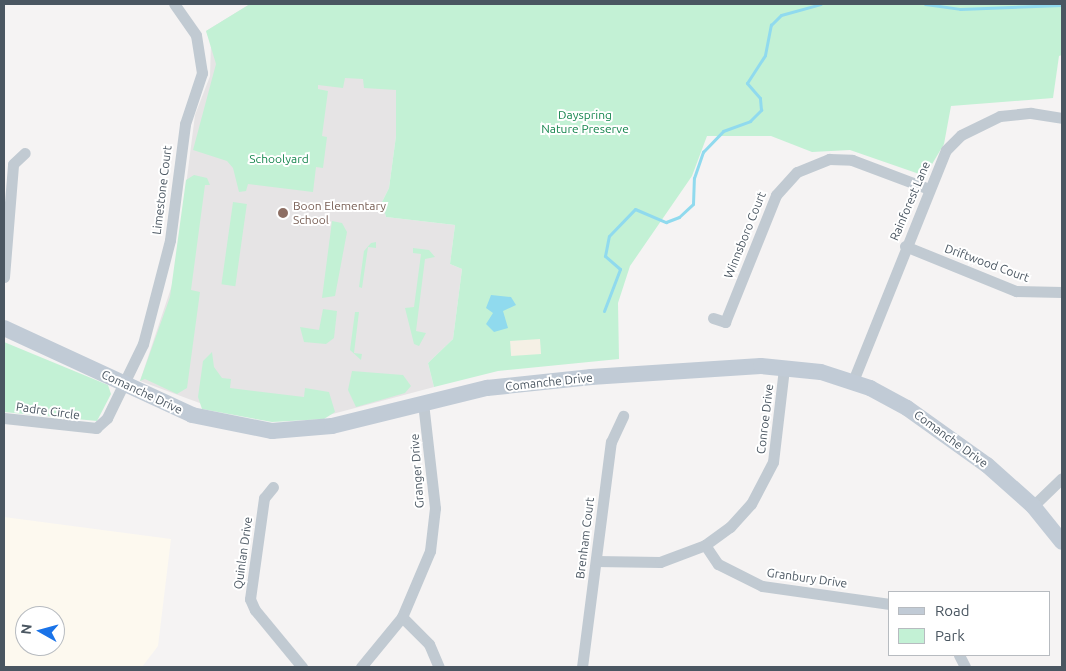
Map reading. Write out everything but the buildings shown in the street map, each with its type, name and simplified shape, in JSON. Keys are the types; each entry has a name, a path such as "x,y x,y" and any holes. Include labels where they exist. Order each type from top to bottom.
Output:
{"street":[{"name":"Limestone Court","path":"123,384 143,344 160,293 185,124 202,73 196,34 174,4"},
{"name":"Rainforest Lane","path":"853,381 905,246 946,150 961,135 1000,116 1031,113 1062,118"},
{"path":"4,277 13,164 25,152"},
{"name":"Winnsboro Court","path":"713,318 725,322 776,195 796,172 829,158 852,160 929,189"},
{"name":"Driftwood Court","path":"905,246 1016,290 1062,292"},
{"name":"Comanche Drive","path":"4,328 192,415 272,431 332,426 423,402 487,388 591,377 784,368 853,381 908,408 1033,506 1062,542"},
{"name":"Conroe Drive","path":"596,562 660,562 705,545 746,510 767,478 777,448 784,368"},
{"name":"Padre Circle","path":"4,418 96,428 106,418 123,384"},
{"name":"Granger Drive","path":"361,667 402,617 430,551 435,508 423,402"},
{"name":"Brenham Court","path":"582,667 611,442 623,416"},
{"path":"1033,506 1062,478"},
{"name":"Quinlan Drive","path":"273,487 264,498 250,599 255,610 302,667"},
{"name":"Granbury Drive","path":"705,545 718,564 762,586 888,604"},
{"path":"402,617 429,644 439,667"}],"shaded area":[{"name":"Boon Elementary School","path":"250,4 396,90 396,136 389,188 382,202 386,217 455,225 450,264 462,269 453,339 428,363 434,387 325,416 224,412 140,381 174,279 195,115 210,76 211,44 206,31"},
{"path":"4,517 171,539 158,646 142,667 4,667"}],"green space":[{"name":"Dayspring Nature Preserve","path":"250,4 1062,4 1062,55 1059,56 1053,98 951,106 944,144 925,176 850,150 812,152 771,136 707,136 692,176 630,266 618,303 619,359 498,371 434,387 428,363 453,339 462,269 450,264 455,225 386,217 382,202 389,188 396,136 396,90 364,88 363,79 345,78 343,88 318,85 318,89 328,91 322,136 327,137 323,168 316,167 313,192 248,184 246,191 239,192 233,168 227,161 193,150 216,64 206,31"},
{"path":"194,175 207,178 210,185 205,185 191,290 200,292 187,388 177,394 145,379 140,381 170,297 186,180"},
{"path":"233,202 247,204 235,286 221,284"},
{"path":"332,221 342,223 347,232 335,296 322,298"},
{"path":"376,242 376,248 368,247 362,288 359,287 364,251 371,243"},
{"path":"413,248 429,250 435,257 425,259 416,331 426,333 419,346 414,344 405,308 414,307 421,254 413,253"},
{"path":"323,309 337,311 334,338 326,344 304,342 300,327 319,330"},
{"path":"355,312 359,312 354,353 362,354 361,360 350,350"},
{"path":"4,342 108,385 111,394 97,421 4,412"},
{"path":"212,352 214,367 222,378 231,379 230,388 304,397 305,388 329,392 335,412 324,419 272,422 202,409 198,397 203,361"},
{"path":"352,371 403,375 411,386 405,393 356,407 348,390"}],"sand":[{"path":"540,339 541,354 511,356 510,341"}],"water":[{"path":"491,295 511,297 516,305 503,311 508,328 494,332 486,324 493,313 486,308"}],"waterway":[{"path":"604,311 620,269 605,256 609,236 635,209 666,222 679,217 693,204 694,178 703,152 723,131 750,121 761,110 760,98 747,83 765,55 771,25 781,15 821,4"},
{"path":"925,4 960,9 1062,5"}],"place":[{"name":"Boon Elementary School","path":"283,213"}],"park label":[{"name":"Schoolyard","path":"279,159"}]}
